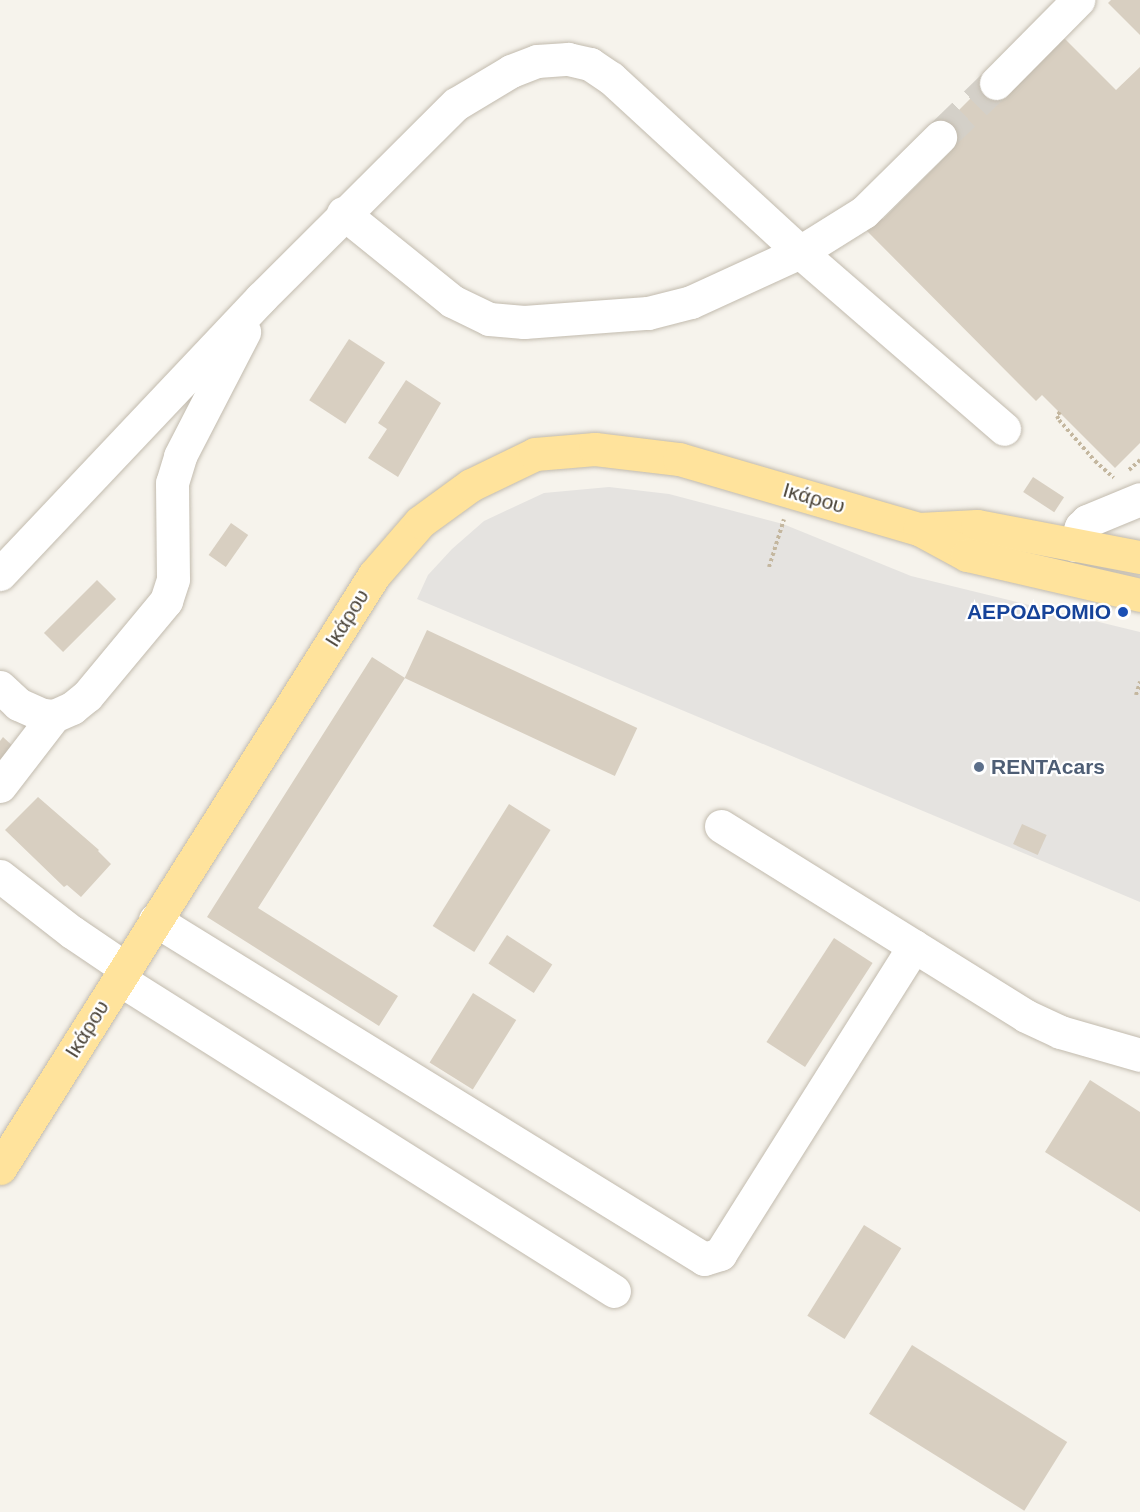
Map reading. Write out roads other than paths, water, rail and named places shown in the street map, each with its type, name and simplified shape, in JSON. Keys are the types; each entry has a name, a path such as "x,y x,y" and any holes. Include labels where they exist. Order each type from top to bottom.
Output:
{"main road":[{"name":"Ικάρου","path":"0,1168 374,575 420,522 471,485 535,454 595,449 679,459 919,529 967,555 1140,595"},
{"name":"Ικάρου","path":"919,529 976,526 1140,557"}],"lane":[{"path":"996,83 1078,0"},
{"path":"0,574 261,298 456,104 511,71 537,61 568,59 590,64 611,78 800,252 1004,429"},
{"path":"344,213 452,301 489,318 524,322 648,313 691,302 800,252 864,212 940,137"},
{"path":"0,786 54,716 72,708 87,696 166,601 173,579 172,483 180,456 261,298"},
{"path":"1075,545 1081,527 1127,484"},
{"path":"0,687 18,704 33,712 54,716"},
{"path":"721,826 1042,1024 1071,1036 1140,1055"},
{"path":"0,876 122,973 614,1291"},
{"path":"155,920 704,1259 720,1254 914,946"}],"tunnel":[{"path":"940,137 996,83"}],"place":[{"name":"ΑΕΡΟΔΡΟΜΙΟ","path":"1123,612"},
{"name":"RENTAcars","path":"979,767"}]}
